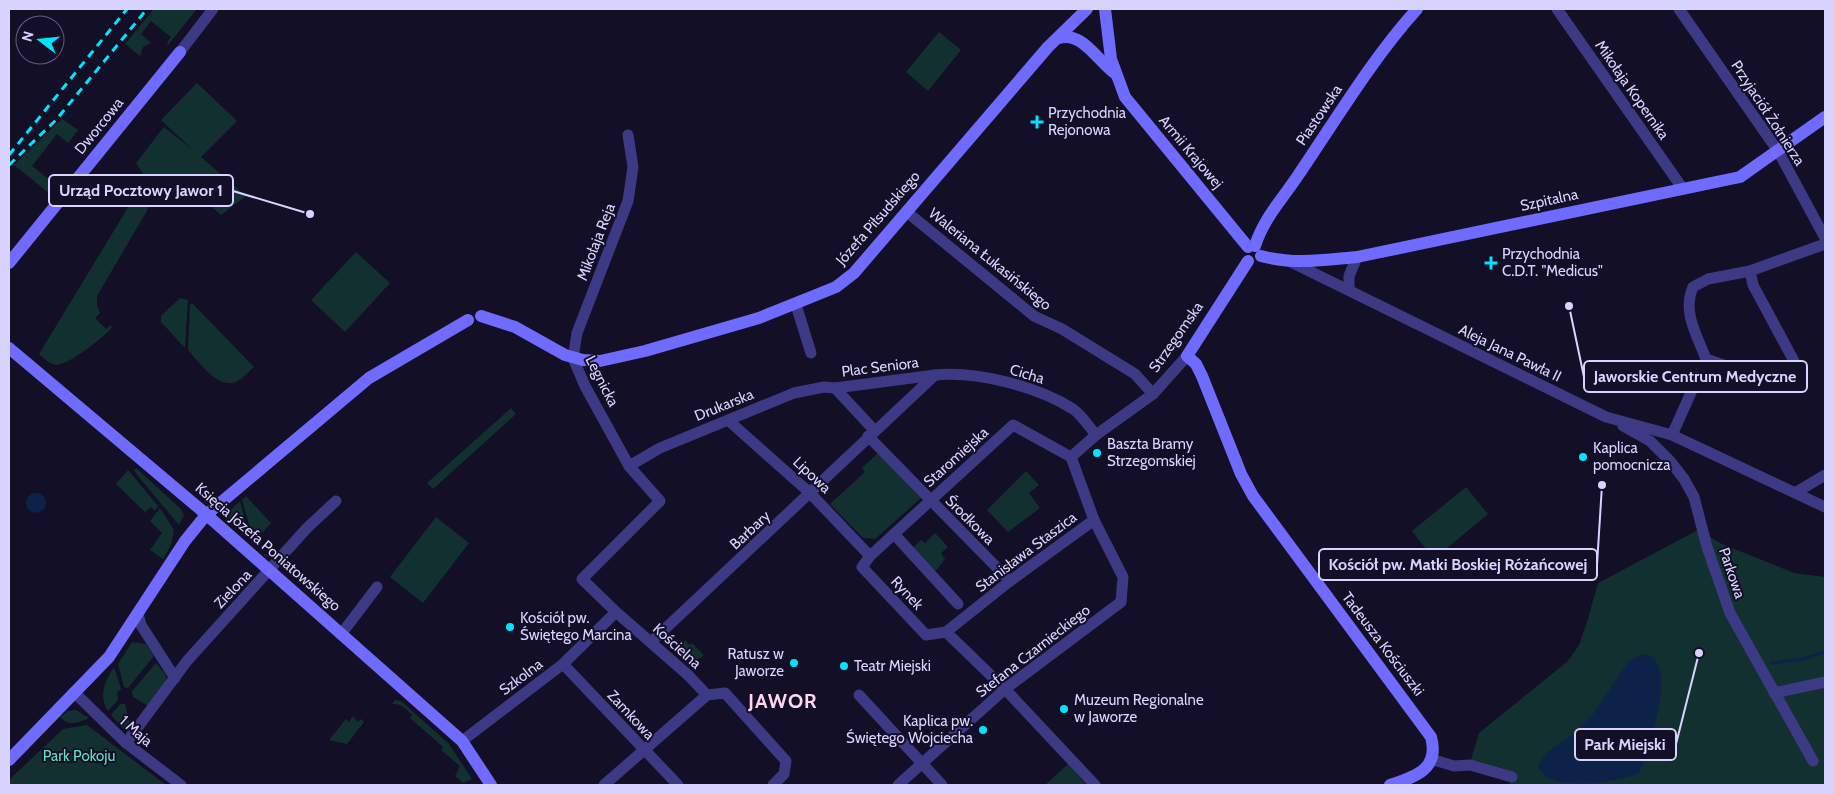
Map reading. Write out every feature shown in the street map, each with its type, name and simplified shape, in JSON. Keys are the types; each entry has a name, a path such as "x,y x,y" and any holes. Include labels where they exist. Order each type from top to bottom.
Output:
{"street":[{"name":"Dworcowa","path":"9,263 213,9"},
{"name":"Józefa Piłsudskiego","path":"573,358 590,361 611,360 759,318 796,305 836,287 854,273 1048,47 1087,9"},
{"name":"Armii Krajowej","path":"1105,9 1111,59 1127,100 1238,233 1255,250"},
{"name":"Piastowska","path":"1255,250 1260,231 1393,36 1417,9"},
{"name":"Mikołaja Kopernika","path":"1557,9 1683,189"},
{"name":"Przyjaciół Żołnierza","path":"1680,9 1778,150 1825,238"},
{"name":"Armii Krajowej","path":"1059,38 1068,36 1076,38 1105,67 1116,74"},
{"name":"Szpitalna","path":"1255,250 1291,262 1357,256 1740,177 1825,117"},
{"name":"Mikołaja Reja","path":"573,358 577,333 628,201 633,167 628,135"},
{"name":"Waleriana Łukasińskiego","path":"908,212 1034,316 1062,329 1135,374 1153,394"},
{"path":"1238,233 1249,234 1260,231"},
{"path":"1672,435 1706,359 1688,313 1688,301 1692,287 1708,278 1750,271 1825,244"},
{"name":"Strzegomska","path":"1071,457 1096,435 1153,394 1187,356 1248,261 1258,261 1255,250"},
{"path":"1349,290 1349,276 1357,256"},
{"name":"Aleja Jana Pawła II","path":"1291,262 1606,417 1672,435 1825,507"},
{"path":"1706,359 1773,382 1782,382 1791,377 1794,361 1752,285 1750,271"},
{"path":"796,305 811,353"},
{"name":"Legnicka","path":"481,316 515,327 573,358 585,386 630,466 660,501 582,579"},
{"path":"10,755 76,694 109,657 206,515 369,378 468,320"},
{"name":"Księcia Józefa Poniatowskiego","path":"9,348 342,632 462,741 491,785"},
{"name":"Tadeusza Kościuszki","path":"1187,356 1196,364 1202,376 1241,474 1253,496 1425,728 1432,753"},
{"name":"Cicha","path":"934,375 954,373 985,377 1045,395 1075,410 1096,435"},
{"name":"Plac Seniora","path":"835,388 934,375"},
{"name":"Plac Seniora","path":"835,388 871,433 934,375"},
{"name":"Drukarska","path":"630,466 660,448 794,393 824,387 835,388"},
{"name":"Parkowa","path":"1606,417 1650,441 1670,460 1684,479 1694,496 1707,547 1730,613 1814,761"},
{"name":"Lipowa","path":"729,421 810,493 870,556"},
{"name":"Staromiejska","path":"870,556 1013,425 1071,457"},
{"name":"Barbary","path":"651,642 871,433"},
{"name":"Środkowa","path":"871,433 930,501 1010,581"},
{"name":"Stanisława Staszica","path":"946,632 1010,581 1094,520 1071,457"},
{"path":"1794,493 1825,475"},
{"name":"Zielona","path":"126,744 192,656 307,528 336,501"},
{"name":"Stefana Czarnieckiego","path":"898,785 1005,690 1121,602 1123,576 1094,520"},
{"path":"894,534 958,604"},
{"name":"Rynek","path":"870,556 862,567 926,635 946,632"},
{"name":"Kościelna","path":"582,579 707,695"},
{"path":"342,632 377,587"},
{"name":"Szkolna","path":"462,741 563,664 616,612"},
{"path":"138,614 141,626 175,678"},
{"path":"946,632 1005,690 1095,785"},
{"name":"Zamkowa","path":"563,664 644,752 678,785"},
{"path":"1774,693 1825,682"},
{"path":"604,785 707,695 725,692 786,761 784,774 773,785"},
{"name":"1 Maja","path":"76,694 126,744 181,785"},
{"path":"859,695 942,785"},
{"path":"1390,785 1420,774 1432,753 1454,766 1470,765 1512,777"}],"green space":[{"path":"154,9 197,9 168,45 167,43 171,37 151,21 141,34 151,43 143,47 140,56 125,44"},
{"path":"939,32 961,50 928,91 906,72"},
{"path":"197,83 237,121 201,157 246,196 221,215 190,187 181,196 167,192 155,197 97,296 97,305 100,313 95,318 106,329 111,325 112,327 94,344 68,361 56,365 47,361 39,354 146,178 136,163 164,127 193,150 161,120"},
{"path":"62,119 78,130 68,143 57,134 32,166 56,185 49,193 14,165"},
{"path":"356,252 390,283 345,332 311,300"},
{"path":"180,298 188,300 185,348 161,322 161,316"},
{"path":"192,303 254,367 241,379 232,383 217,379 188,350 190,305"},
{"path":"511,408 516,414 433,489 427,483"},
{"path":"878,453 921,498 875,539 863,538 830,504 865,472 862,468"},
{"path":"136,468 180,508 184,515 179,525 138,476 134,470"},
{"path":"128,470 158,506 155,511 151,507 145,512 116,484"},
{"path":"1026,471 1039,485 1029,493 1040,508 1008,532 987,510"},
{"path":"1466,487 1488,514 1434,559 1412,531"},
{"path":"246,496 271,523 254,542 242,500"},
{"path":"240,501 250,539 224,516"},
{"path":"160,508 174,530 171,545 163,559 150,550 162,533 150,521"},
{"path":"436,517 469,543 423,603 390,577"},
{"path":"1698,530 1722,544 1794,573 1825,577 1825,785 1509,785 1513,776 1470,763 1479,733 1568,661 1579,645 1598,583"},
{"path":"935,533 948,547 941,553 945,559 936,571 912,549 921,540 925,543"},
{"path":"685,640 690,645 692,643 704,655 696,661 693,658 687,663 675,649"},
{"path":"132,642 146,644 154,656 128,688 124,687 118,664"},
{"path":"156,663 165,674 167,682 150,707 133,697 132,691"},
{"path":"114,667 121,689 117,693 118,700 108,711 103,694"},
{"path":"395,700 401,701 449,744 472,779 463,783 455,776 460,766 441,750 443,747 410,718 412,715 406,709 401,705 392,704"},
{"path":"120,704 125,704 131,729 127,733 111,715"},
{"path":"76,710 89,718 77,723 70,723 60,717 68,711"},
{"path":"353,716 358,722 361,719 364,722 347,744 329,740 346,719 349,722"},
{"name":"Park Pokoju","path":"87,725 166,785 9,785 9,780 63,729"},
{"path":"1068,764 1086,785 1045,785"}],"water":[{"path":"32,493 40,493 46,499 46,507 40,513 32,513 26,507 26,499"},
{"path":"1641,654 1650,656 1655,660 1660,670 1661,683 1653,734 1638,774 1614,780 1584,784 1568,783 1544,775 1538,766 1547,752 1572,735 1593,714 1628,662"}],"waterway":[{"path":"1771,663 1803,659 1825,652"}],"railway":[{"path":"9,155 127,9"},
{"path":"9,165 56,120 147,9"}],"place":[{"name":"Przychodnia Rejonowa","path":"1037,122"},
{"name":"Urząd Pocztowy Jawor 1","path":"310,214"},
{"name":"Przychodnia C.D.T. \"Medicus\"","path":"1491,263"},
{"name":"Jaworskie Centrum Medyczne","path":"1569,306"},
{"name":"Baszta Bramy Strzegomskiej","path":"1097,453"},
{"name":"Kaplica pomocnicza","path":"1583,457"},
{"name":"Kościół pw. Matki Boskiej Różańcowej","path":"1602,485"},
{"name":"Kościół pw. Świętego Marcina","path":"510,627"},
{"name":"Park Miejski","path":"1699,653"},
{"name":"Ratusz w Jaworze","path":"794,663"},
{"name":"Teatr Miejski","path":"844,666"},
{"name":"Muzeum Regionalne w Jaworze","path":"1064,709"},
{"name":"Kaplica pw. Świętego Wojciecha","path":"983,730"}],"district":[{"name":"JAWOR","path":"783,701"}]}
